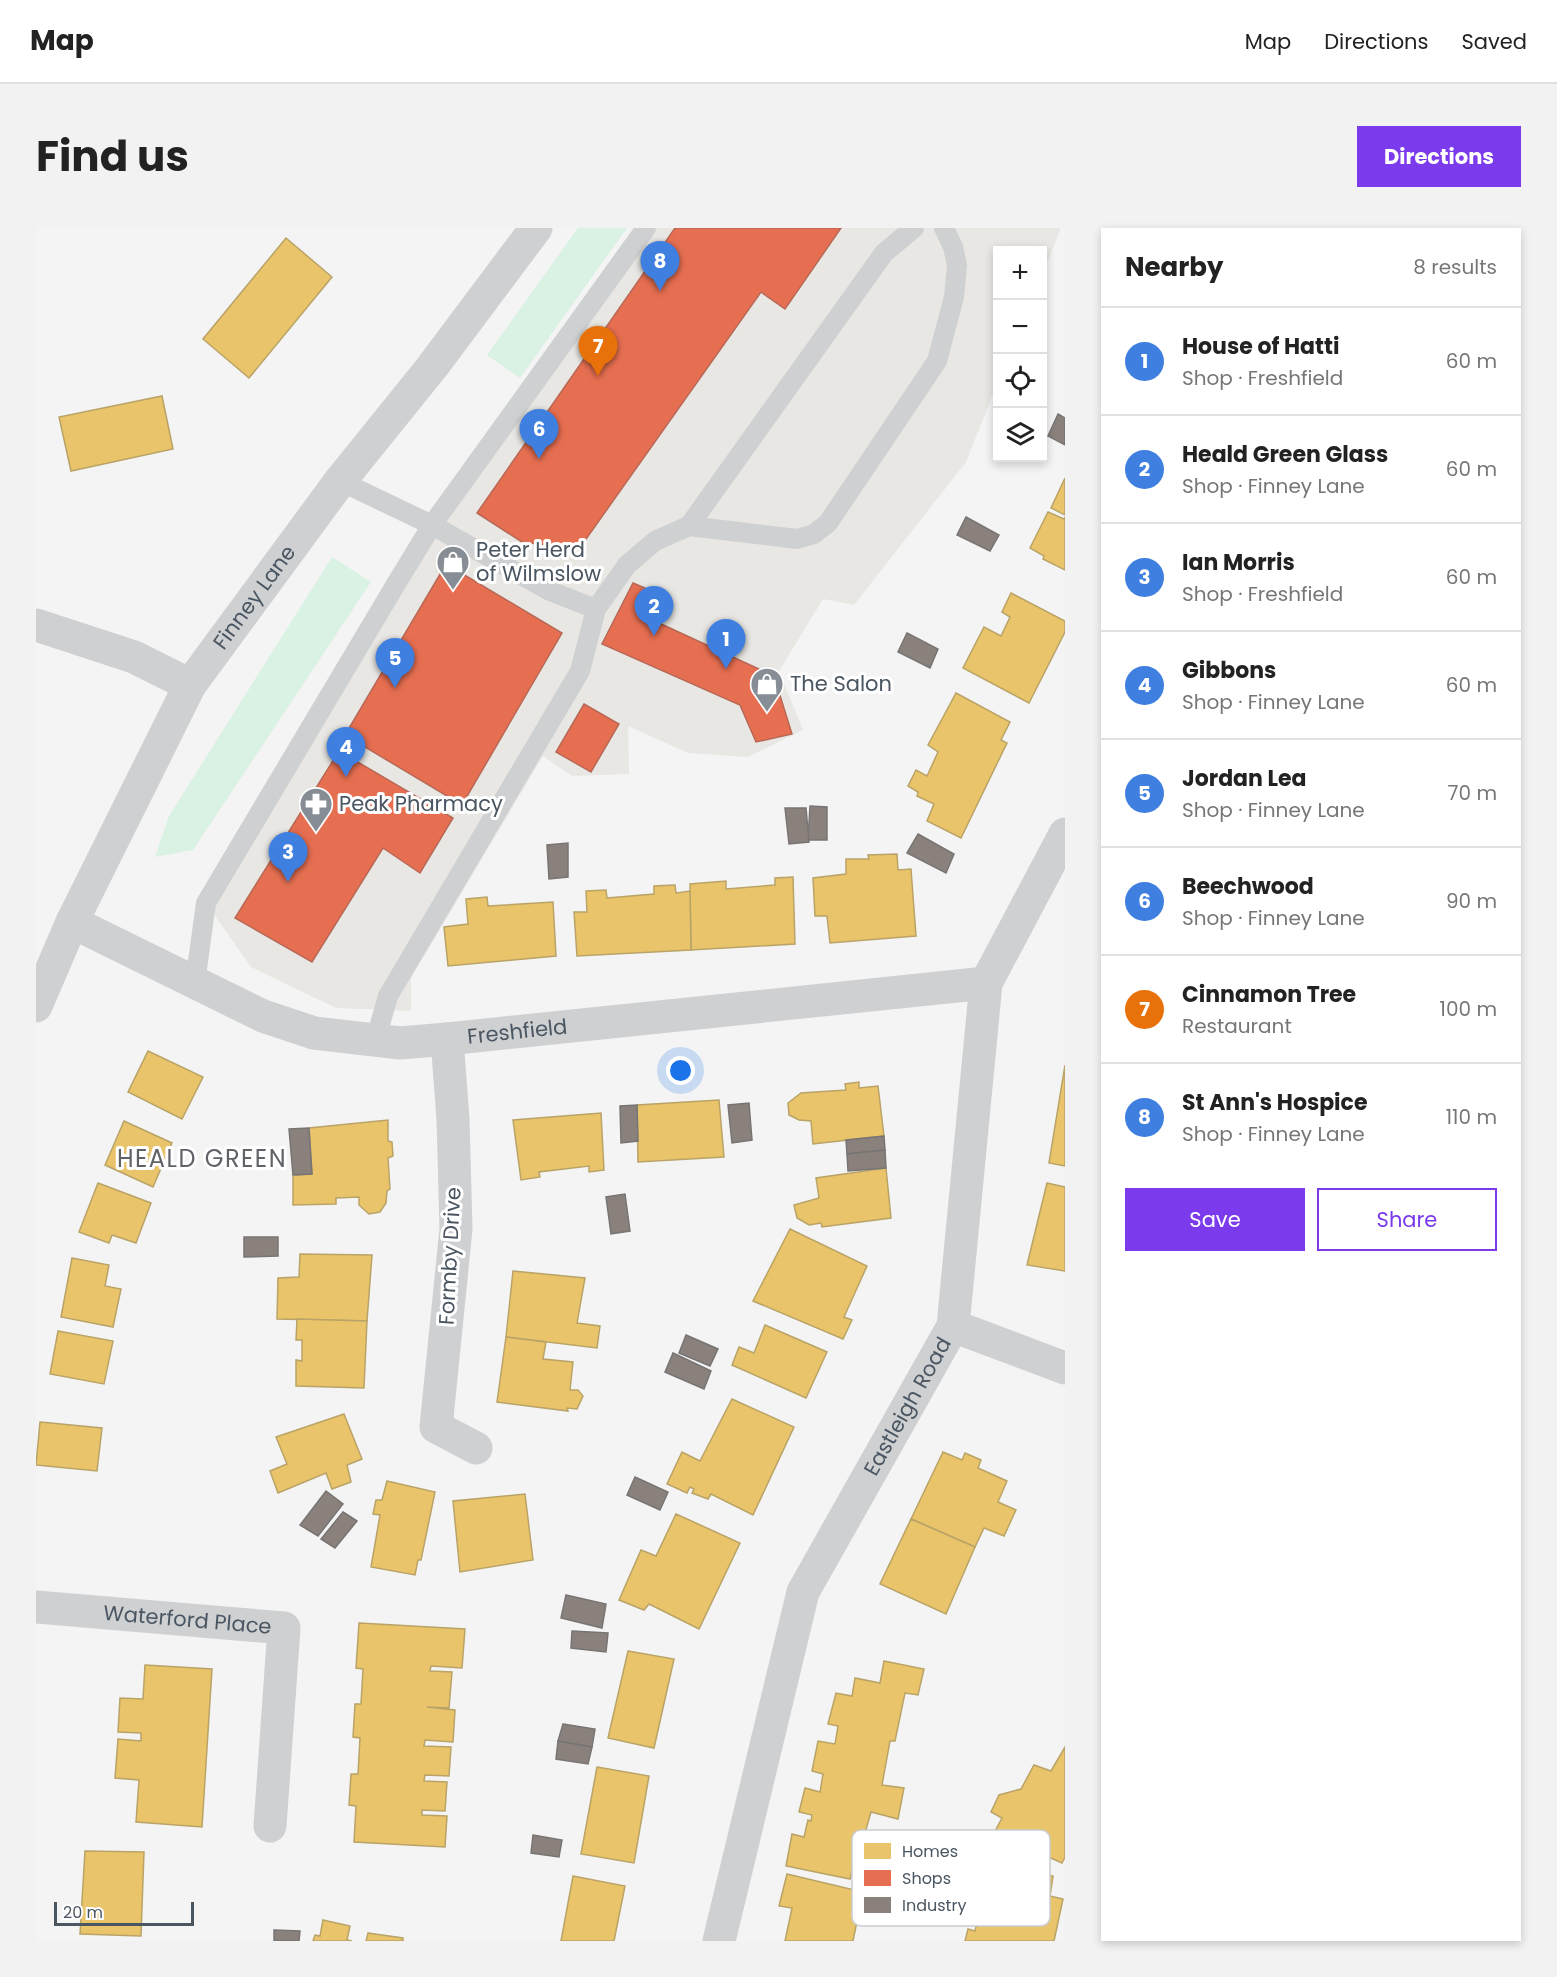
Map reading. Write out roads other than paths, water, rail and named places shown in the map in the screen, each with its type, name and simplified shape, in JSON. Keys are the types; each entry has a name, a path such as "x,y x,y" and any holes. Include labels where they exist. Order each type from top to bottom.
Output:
{"street":[{"name":"Finney Lane","path":"36,1006 72,922 190,686 340,481 432,367 536,228"},
{"path":"36,625 134,657 190,686"},
{"name":"Eastleigh Road","path":"719,1941 803,1593 953,1326 986,983 1065,834"},
{"name":"Freshfield","path":"72,922 263,1016 314,1033 375,1042 400,1043 447,1039 986,983"},
{"name":"Formby Drive","path":"447,1039 453,1119 456,1229 436,1427 476,1448"},
{"path":"953,1326 1065,1368"},
{"name":"Waterford Place","path":"36,1607 284,1628 270,1826"}],"lane":[{"path":"195,983 206,903 432,525 646,228"},
{"path":"375,1042 388,996 580,671 596,609 627,565 655,541 689,526 884,253 914,228"},
{"path":"689,526 797,539 814,534 828,523 937,361 954,297 957,265 953,247 944,228"},
{"path":"340,481 432,525 550,591 596,609"}],"place":[{"name":"St Ann's Hospice","path":"660,291"},
{"name":"Cinnamon Tree","path":"598,376"},
{"name":"Beechwood","path":"539,459"},
{"name":"Peter Herd of Wilmslow","path":"453,591"},
{"name":"Heald Green Glass","path":"654,636"},
{"name":"House of Hatti","path":"726,669"},
{"name":"Jordan Lea","path":"395,688"},
{"name":"The Salon","path":"767,713"},
{"name":"Gibbons","path":"346,777"},
{"name":"Peak Pharmacy","path":"316,833"},
{"name":"Ian Morris","path":"288,882"}],"district":[{"name":"HEALD GREEN","path":"202,1159"}]}
